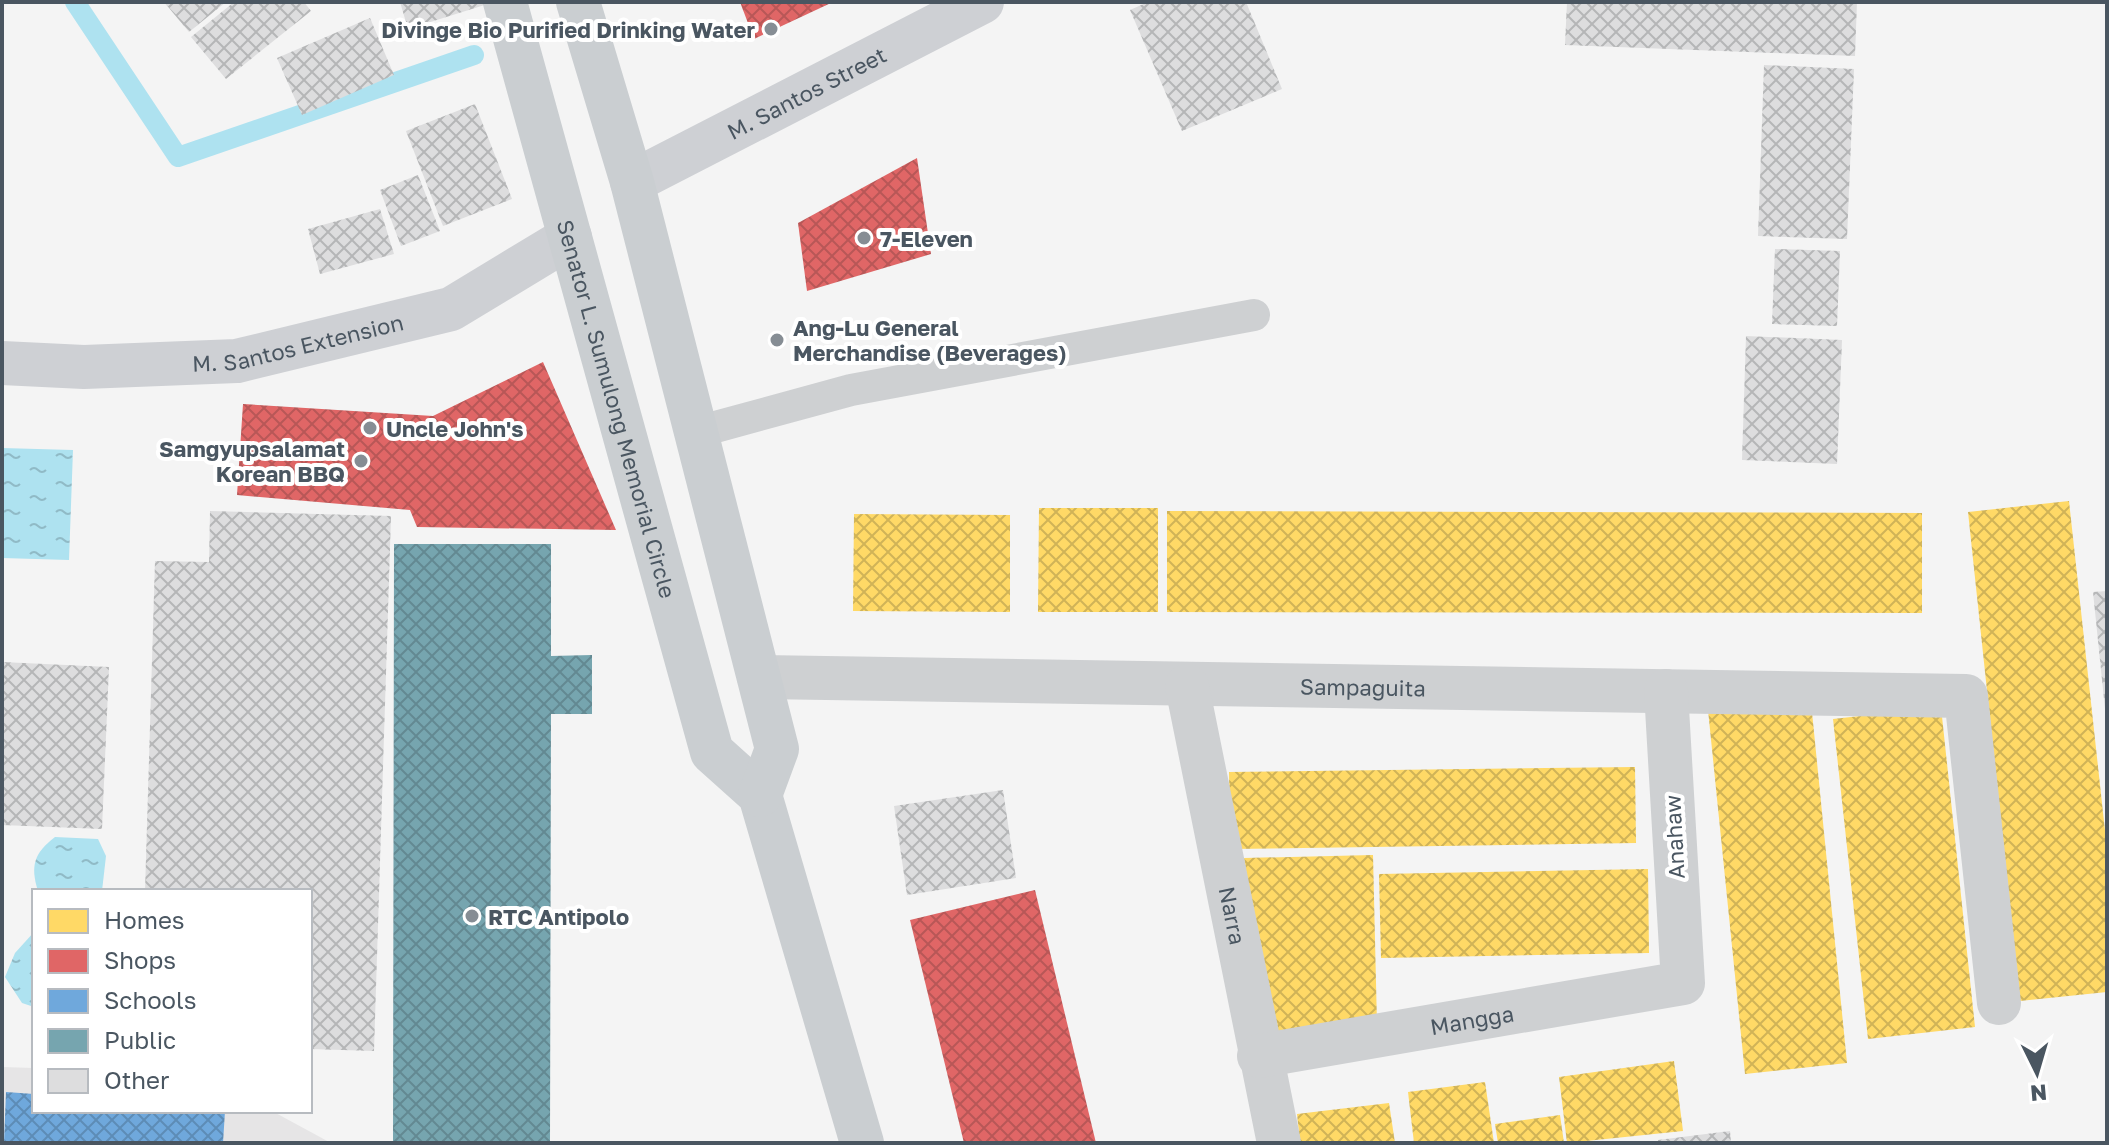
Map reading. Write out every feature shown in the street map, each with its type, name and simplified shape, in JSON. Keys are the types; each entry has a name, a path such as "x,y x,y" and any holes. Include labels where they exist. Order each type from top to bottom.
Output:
{"main road":[{"name":"Senator L. Sumulong Memorial Circle","path":"505,2 712,752 760,795"},
{"path":"578,2 632,182 777,749 760,795 862,1143"}],"street":[{"name":"M. Santos Street","path":"632,182 982,2"},
{"name":"M. Santos Extension","path":"2,363 84,367 237,361 451,309 570,237"},
{"name":"Sampaguita","path":"759,677 1966,696 1999,1003"},
{"name":"Narra","path":"1187,686 1259,1056 1279,1143"},
{"name":"Anahaw","path":"1666,691 1683,983"},
{"name":"Mangga","path":"1259,1056 1683,983"}],"lane":[{"path":"697,432 851,390 1254,315"}],"shaded area":[{"path":"2,1067 32,1068 32,1113 276,1113 331,1143 2,1143"}],"water":[{"path":"2,448 73,450 69,560 2,558"},
{"path":"55,837 98,839 106,856 102,889 38,889 34,867 42,849"},
{"path":"32,934 32,1006 22,1003 5,977 15,953"}],"building: Homes":[{"path":"2069,501 2107,849 2107,992 2020,1001 1968,512"},
{"path":"1039,508 1158,508 1158,612 1038,612"},
{"path":"1167,511 1922,513 1922,613 1167,612"},
{"path":"854,514 1010,515 1010,612 853,611"},
{"path":"1811,702 1847,1063 1745,1074 1708,710"},
{"path":"1941,707 1975,1027 1868,1039 1833,719"},
{"path":"1635,767 1636,843 1230,849 1229,772"},
{"path":"1373,855 1377,1024 1272,1032 1244,858"},
{"path":"1648,869 1649,953 1381,958 1379,874"},
{"path":"1674,1061 1683,1131 1567,1143 1559,1077"},
{"path":"1485,1082 1494,1143 1414,1143 1408,1092"},
{"path":"1389,1103 1395,1143 1300,1143 1297,1114"},
{"path":"1560,1115 1564,1143 1498,1143 1495,1124"}],"building: Shops":[{"path":"740,2 833,2 754,39"},
{"name":"7-Eleven","path":"917,158 931,254 807,291 798,223"},
{"path":"543,362 616,530 417,527 410,510 237,495 243,404 433,416"},
{"path":"1035,890 1096,1143 964,1143 910,920"}],"building: Schools":[{"path":"6,1092 32,1094 32,1113 225,1113 223,1143 4,1143"}],"building: Public":[{"name":"RTC Antipolo","path":"394,544 551,544 551,656 592,655 592,714 551,714 550,1143 393,1143"}],"building: Other":[{"path":"164,2 226,2 189,32"},
{"path":"234,2 304,2 311,11 226,79 191,37"},
{"path":"400,2 491,2 491,3 408,29"},
{"path":"1148,2 1246,2 1282,89 1182,131 1130,10"},
{"path":"1567,2 1857,2 1855,56 1565,45"},
{"path":"370,18 394,75 302,115 277,58"},
{"path":"1764,65 1854,69 1847,239 1758,236"},
{"path":"475,104 512,199 443,226 406,131"},
{"path":"418,175 440,231 401,246 380,190"},
{"path":"380,209 394,254 320,274 308,229"},
{"path":"1775,249 1840,251 1837,326 1772,324"},
{"path":"1746,336 1842,340 1837,464 1742,460"},
{"path":"210,511 391,516 374,1051 312,1049 312,889 145,889 155,561 209,562"},
{"path":"2107,591 2107,709 2105,709 2093,592"},
{"path":"2,662 109,667 102,829 2,825"},
{"path":"1003,790 1016,878 907,895 894,806"},
{"path":"1730,1131 1731,1143 1658,1143 1658,1140"}],"waterway":[{"path":"75,2 178,157 474,55"}],"place":[{"name":"Divinge Bio Purified Drinking Water","path":"771,29"},
{"name":"7-Eleven","path":"864,238"},
{"name":"Ang-Lu General Merchandise (Beverages)","path":"777,340"},
{"name":"Uncle John's","path":"370,428"},
{"name":"Samgyupsalamat Korean BBQ","path":"361,461"},
{"name":"RTC Antipolo","path":"472,916"}]}
